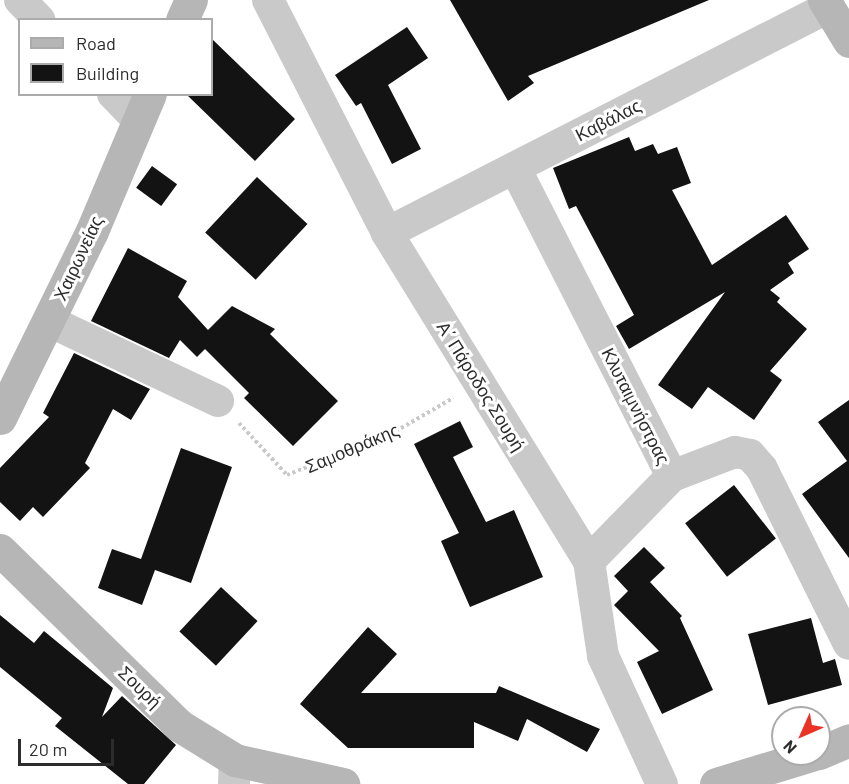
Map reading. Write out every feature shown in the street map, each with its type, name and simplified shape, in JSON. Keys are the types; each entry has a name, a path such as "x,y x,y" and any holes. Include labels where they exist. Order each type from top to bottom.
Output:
{"street":[{"path":"20,0 37,18"},
{"path":"183,18 191,0"},
{"name":"Α΄ Πάροδος Σουρή","path":"268,0 387,233 589,561 603,656 662,784"},
{"path":"826,4 849,41"},
{"name":"Καβάλας","path":"387,233 826,4"},
{"path":"118,96 145,108"},
{"name":"Χαιρωνείας","path":"4,400 49,321 145,108"},
{"name":"Κλυταιμνήστρας","path":"515,168 672,476 735,452 750,455 762,469 849,644"},
{"path":"49,321 218,401"},
{"path":"589,561 672,476"},
{"name":"Σουρή","path":"0,550 180,726 235,772 344,784"},
{"path":"831,747 849,740"},
{"path":"716,784 775,766"}],"path":[{"name":"Σαμοθράκης","path":"218,401 287,475 396,431 479,383"}],"building":[{"path":"450,0 709,0 528,76 534,83 508,101"},
{"path":"407,27 428,58 388,85 421,149 392,164 361,103 356,106 335,75"},
{"path":"213,40 295,119 255,161 188,96 213,96"},
{"path":"629,137 635,151 653,144 658,154 677,147 691,183 672,190 712,265 786,215 809,249 788,263 794,273 770,290 780,298 777,302 807,329 770,371 782,380 754,420 708,387 692,409 658,385 725,292 629,349 616,326 634,315 576,206 569,209 553,168"},
{"path":"152,166 177,184 161,206 136,188"},
{"path":"257,177 307,224 256,280 205,233"},
{"path":"128,248 187,281 178,297 208,330 232,306 275,329 270,334 338,401 293,446 244,398 249,393 205,349 197,357 180,340 169,358 91,321"},
{"path":"74,353 150,389 131,420 113,409 85,463 90,468 43,517 33,507 20,521 0,502 0,468 49,417 43,413"},
{"path":"849,400 849,558 802,494 847,461 818,422"},
{"path":"460,421 473,447 453,457 486,522 514,510 543,577 470,607 441,541 459,533 414,444"},
{"path":"181,448 232,467 191,583 155,570 142,605 98,588 112,549 141,559"},
{"path":"734,485 776,539 727,577 685,523"},
{"path":"644,547 665,568 650,582 682,616 680,618 713,690 662,714 637,662 659,651 614,605 628,591 614,576"},
{"path":"221,587 258,621 216,666 179,632"},
{"path":"0,615 34,643 44,631 113,688 102,717 122,696 176,745 144,784 128,784 55,726 62,718 0,667"},
{"path":"811,618 823,663 835,659 842,685 768,705 748,634"},
{"path":"368,627 397,654 361,693 496,693 499,686 600,729 587,752 527,719 518,741 474,722 474,748 348,748 300,704"}]}
